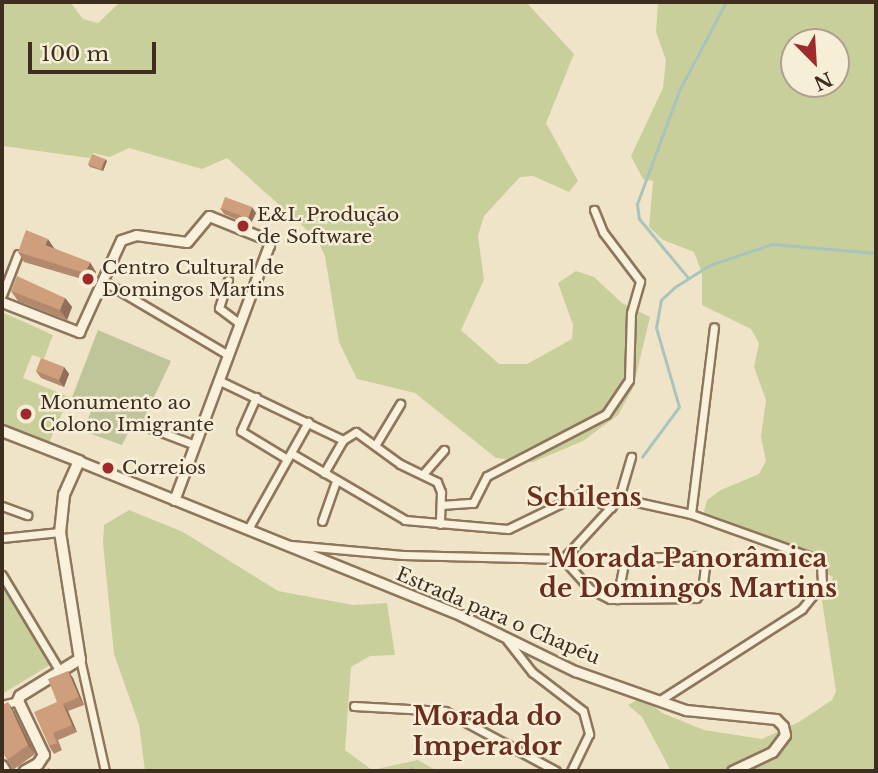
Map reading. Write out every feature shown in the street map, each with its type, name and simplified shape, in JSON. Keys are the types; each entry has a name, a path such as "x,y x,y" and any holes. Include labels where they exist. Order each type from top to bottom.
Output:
{"main road":[{"path":"2,430 79,461 64,495 60,532 80,659 31,686 18,701 44,755 38,764 26,771"},
{"path":"2,766 5,771"}],"street":[{"path":"441,505 473,503 487,476 606,415 629,380 631,313 639,281 603,232 594,210"},
{"path":"2,302 76,332 85,328 121,240 136,235 187,242 205,217 221,220 263,237 269,245 174,500"},
{"path":"2,295 18,254"},
{"path":"228,280 219,308 240,323"},
{"path":"103,281 228,355"},
{"path":"691,514 714,327"},
{"path":"218,380 343,440"},
{"path":"256,397 241,431 324,473 398,518 440,524 515,527 580,494 611,507"},
{"path":"376,444 400,404"},
{"path":"248,529 308,422"},
{"path":"141,424 195,445"},
{"path":"324,473 343,440 356,432 439,484 440,524"},
{"path":"423,474 444,450"},
{"path":"563,559 619,498 631,457"},
{"name":"Estrada para o Chapéu","path":"79,461 462,616 575,671 713,715 776,719 783,726 785,735 772,752 732,771"},
{"path":"322,521 336,481"},
{"path":"619,498 691,514 808,556 821,564 824,576 802,609 660,700"},
{"path":"2,506 27,516"},
{"path":"2,538 60,532"},
{"path":"290,545 383,554 563,559 590,589 617,599 699,597 706,561 695,556 631,558 622,568 617,599"},
{"path":"2,575 59,670"},
{"path":"507,640 532,672 576,705 588,722 584,748 571,771"},
{"path":"80,659 105,771"},
{"path":"2,705 18,701"},
{"path":"354,706 445,711 556,771"}],"green space":[{"path":"2,2 70,2 83,19 98,23 120,2 526,2 574,54 546,123 578,181 569,192 533,176 520,177 484,216 478,236 484,280 461,330 499,364 527,364 572,339 573,325 558,283 576,271 594,277 622,303 650,317 633,388 618,415 583,441 533,462 496,458 415,393 357,379 339,342 325,256 317,239 227,158 202,169 129,148 110,157 93,153 89,158 3,146"},
{"path":"658,2 876,2 876,771 671,771 642,717 628,705 643,697 662,713 704,730 762,739 799,722 832,700 836,691 822,601 833,577 759,539 714,527 704,512 707,500 721,490 759,474 766,461 761,437 766,400 754,367 759,343 751,329 702,305 702,273 694,252 663,240 649,227 653,181 643,179 631,156 663,88 666,60 656,32"},
{"path":"4,313 53,335 44,359 32,355 23,378 69,397 48,445 2,426"},
{"path":"98,330 171,361 144,418 130,429 122,445 83,431 92,409 71,400"},
{"path":"129,510 183,532 278,591 353,605 387,603 395,655 370,656 351,667 345,750 372,770 418,760 437,771 145,771 139,725 114,654 103,543 104,525"},
{"path":"2,582 50,665 2,694"}],"building":[{"path":"92,154 105,159 101,169 88,164"},
{"path":"225,197 252,207 248,218 221,208"},
{"path":"26,230 48,239 45,245 90,262 85,273 18,252"},
{"path":"17,276 65,298 60,310 11,291"},
{"path":"41,358 64,367 59,380 36,371"},
{"path":"68,671 79,697 63,704 72,725 53,733 57,743 49,746 34,712 57,702 48,679"},
{"path":"8,702 28,745 7,760 2,751 2,705"}],"waterway":[{"path":"688,278 639,219 637,204 679,91 726,2"},
{"path":"642,457 679,407 656,328 661,300 675,287 710,265 772,244 876,253"}],"place":[{"name":"E&L Produção de Software","path":"243,226"},
{"name":"Centro Cultural de Domingos Martins","path":"88,279"},
{"name":"Monumento ao Colono Imigrante","path":"26,414"},
{"name":"Correios","path":"108,468"}],"district":[{"name":"Schilens","path":"584,498"},
{"name":"Morada Panorâmica de Domingos Martins","path":"688,574"},
{"name":"Morada do Imperador","path":"487,732"}]}
